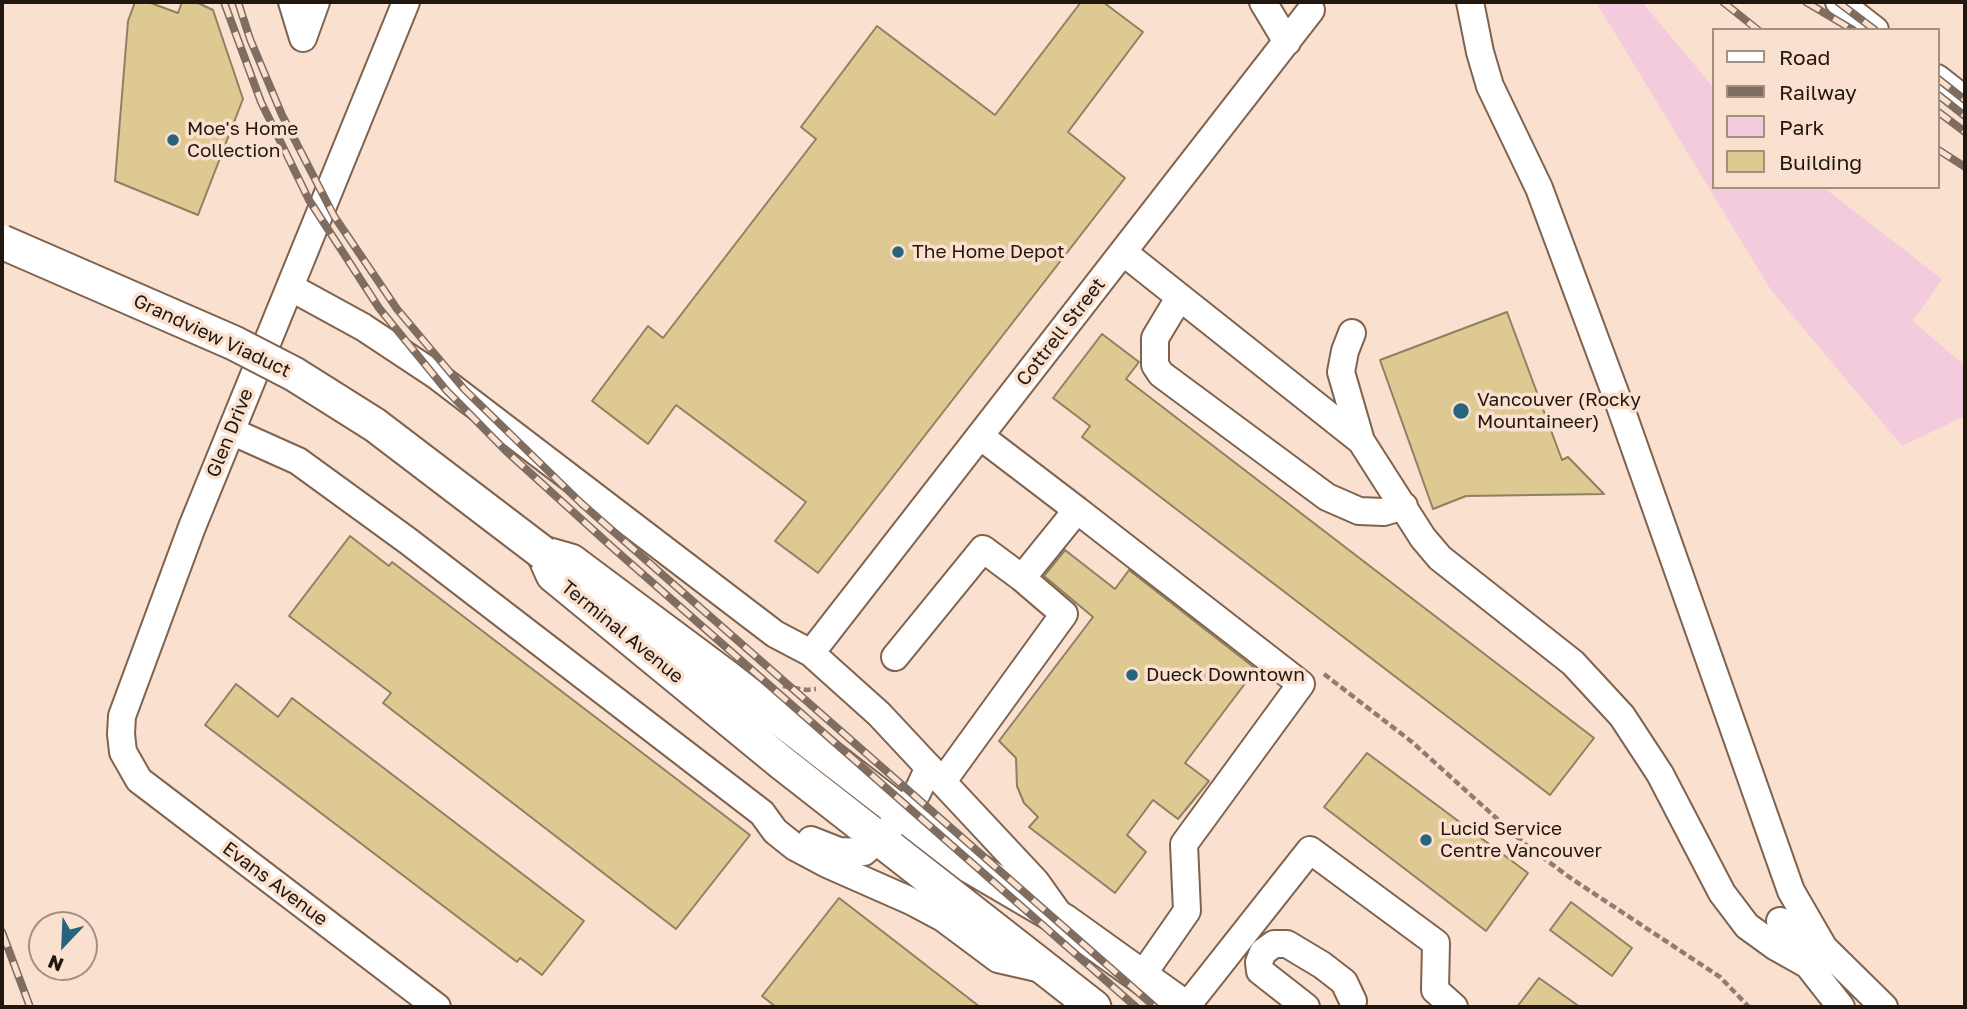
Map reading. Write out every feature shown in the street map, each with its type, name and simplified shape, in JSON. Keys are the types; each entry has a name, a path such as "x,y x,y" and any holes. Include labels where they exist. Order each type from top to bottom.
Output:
{"main road":[{"name":"Grandview Viaduct","path":"2,243 234,343 295,374 375,425 543,553"},
{"name":"Terminal Avenue","path":"543,553 570,561 725,676 970,866 1064,921 1185,1007"},
{"name":"Terminal Avenue","path":"543,553 553,575 782,763 1094,1007"}],"street":[{"path":"292,2 303,38 316,2"},
{"path":"1263,2 1287,42"},
{"path":"1469,2 1490,86 1539,188 1620,406 1791,891 1824,948 1884,1007"},
{"path":"1839,2 1872,28"},
{"name":"Glen Drive","path":"123,752 122,716 231,430 290,287 397,4"},
{"name":"Cottrell Street","path":"811,653 1311,10"},
{"path":"1939,80 1965,100"},
{"path":"1123,253 1361,441"},
{"name":"Terminal Avenue","path":"290,287 363,327 437,376 775,634 811,653 880,714 1036,882 1064,921"},
{"path":"1179,298 1155,338 1155,365 1161,374 1327,497 1359,511 1384,512 1404,506"},
{"path":"1352,333 1341,372 1361,441 1423,538 1440,558 1573,663 1622,716 1660,774 1730,904 1747,926 1808,965"},
{"name":"Terminal Avenue","path":"231,430 298,461 408,541 762,813 775,831 795,847 943,918 998,959 1048,971"},
{"path":"980,436 1301,684 1184,844 1187,911 1141,976"},
{"path":"1022,578 1077,510"},
{"path":"762,813 774,813 820,845 839,851 864,852 880,838 936,774 1064,614 984,550 895,657"},
{"name":"Evans Avenue","path":"123,752 139,780 437,1007"},
{"path":"1185,1007 1310,850 1436,943 1435,990 1454,1007"},
{"path":"1780,921 1808,965 1841,1007"},
{"path":"1260,971 1259,962 1263,952 1274,944 1287,944 1344,982 1357,1004"},
{"path":"1225,959 1240,969 1260,971 1306,1007"}],"path":[{"path":"1313,666 1412,742 1525,844 1569,877 1720,977 1749,1007"},
{"path":"780,686 807,690 819,688 825,683"}],"green space":[{"path":"1596,2 1642,2 1712,86 1712,189 1826,189 1942,279 1913,321 1965,366 1965,416 1902,446 1771,290"}],"building":[{"name":"Moe's Home Collection","path":"135,2 148,2 178,13 182,2 196,2 213,10 243,99 198,215 115,181 128,21"},
{"name":"The Home Depot","path":"1081,2 1103,2 1143,32 1068,132 1125,178 818,573 775,541 806,502 676,405 648,444 592,401 648,326 663,338 816,139 801,127 877,26 995,115"},
{"path":"1507,312 1562,460 1568,457 1604,494 1466,496 1433,509 1380,360"},
{"path":"1102,334 1139,362 1126,379 1594,738 1550,795 1082,437 1090,426 1053,398"},
{"path":"350,536 389,566 392,562 750,835 676,929 383,703 391,693 289,616"},
{"path":"1065,550 1115,589 1129,570 1256,669 1185,763 1209,781 1178,819 1153,800 1127,835 1146,852 1115,893 1029,827 1038,817 1024,803 1017,786 1016,758 999,741 1093,617 1044,576"},
{"path":"236,684 278,717 292,698 584,921 542,975 520,958 517,962 205,725"},
{"name":"Lucid Service Centre Vancouver","path":"1367,753 1528,873 1486,931 1324,807"},
{"path":"839,898 980,1007 776,1007 762,996"},
{"path":"1571,902 1632,948 1612,976 1550,930"},
{"path":"1539,978 1580,1007 1517,1007"}],"railway":[{"path":"224,2 261,102 309,200 379,308 446,390 506,451 613,548 1136,1007"},
{"path":"238,2 250,39 282,115 334,216 397,309 464,389 581,503 1155,1007"},
{"path":"1723,2 1756,28"},
{"path":"1806,2 1850,28"},
{"path":"1838,2 1872,28"},
{"path":"1939,80 1965,100"},
{"path":"1939,96 1965,116"},
{"path":"1939,112 1965,132"},
{"path":"1939,150 1965,167"},
{"path":"2,932 30,1007"}],"place":[{"name":"Moe's Home Collection","path":"173,140"},
{"name":"The Home Depot","path":"898,252"},
{"name":"Vancouver (Rocky Mountaineer)","path":"1461,411"},
{"name":"Dueck Downtown","path":"1132,675"},
{"name":"Lucid Service Centre Vancouver","path":"1426,840"}]}
